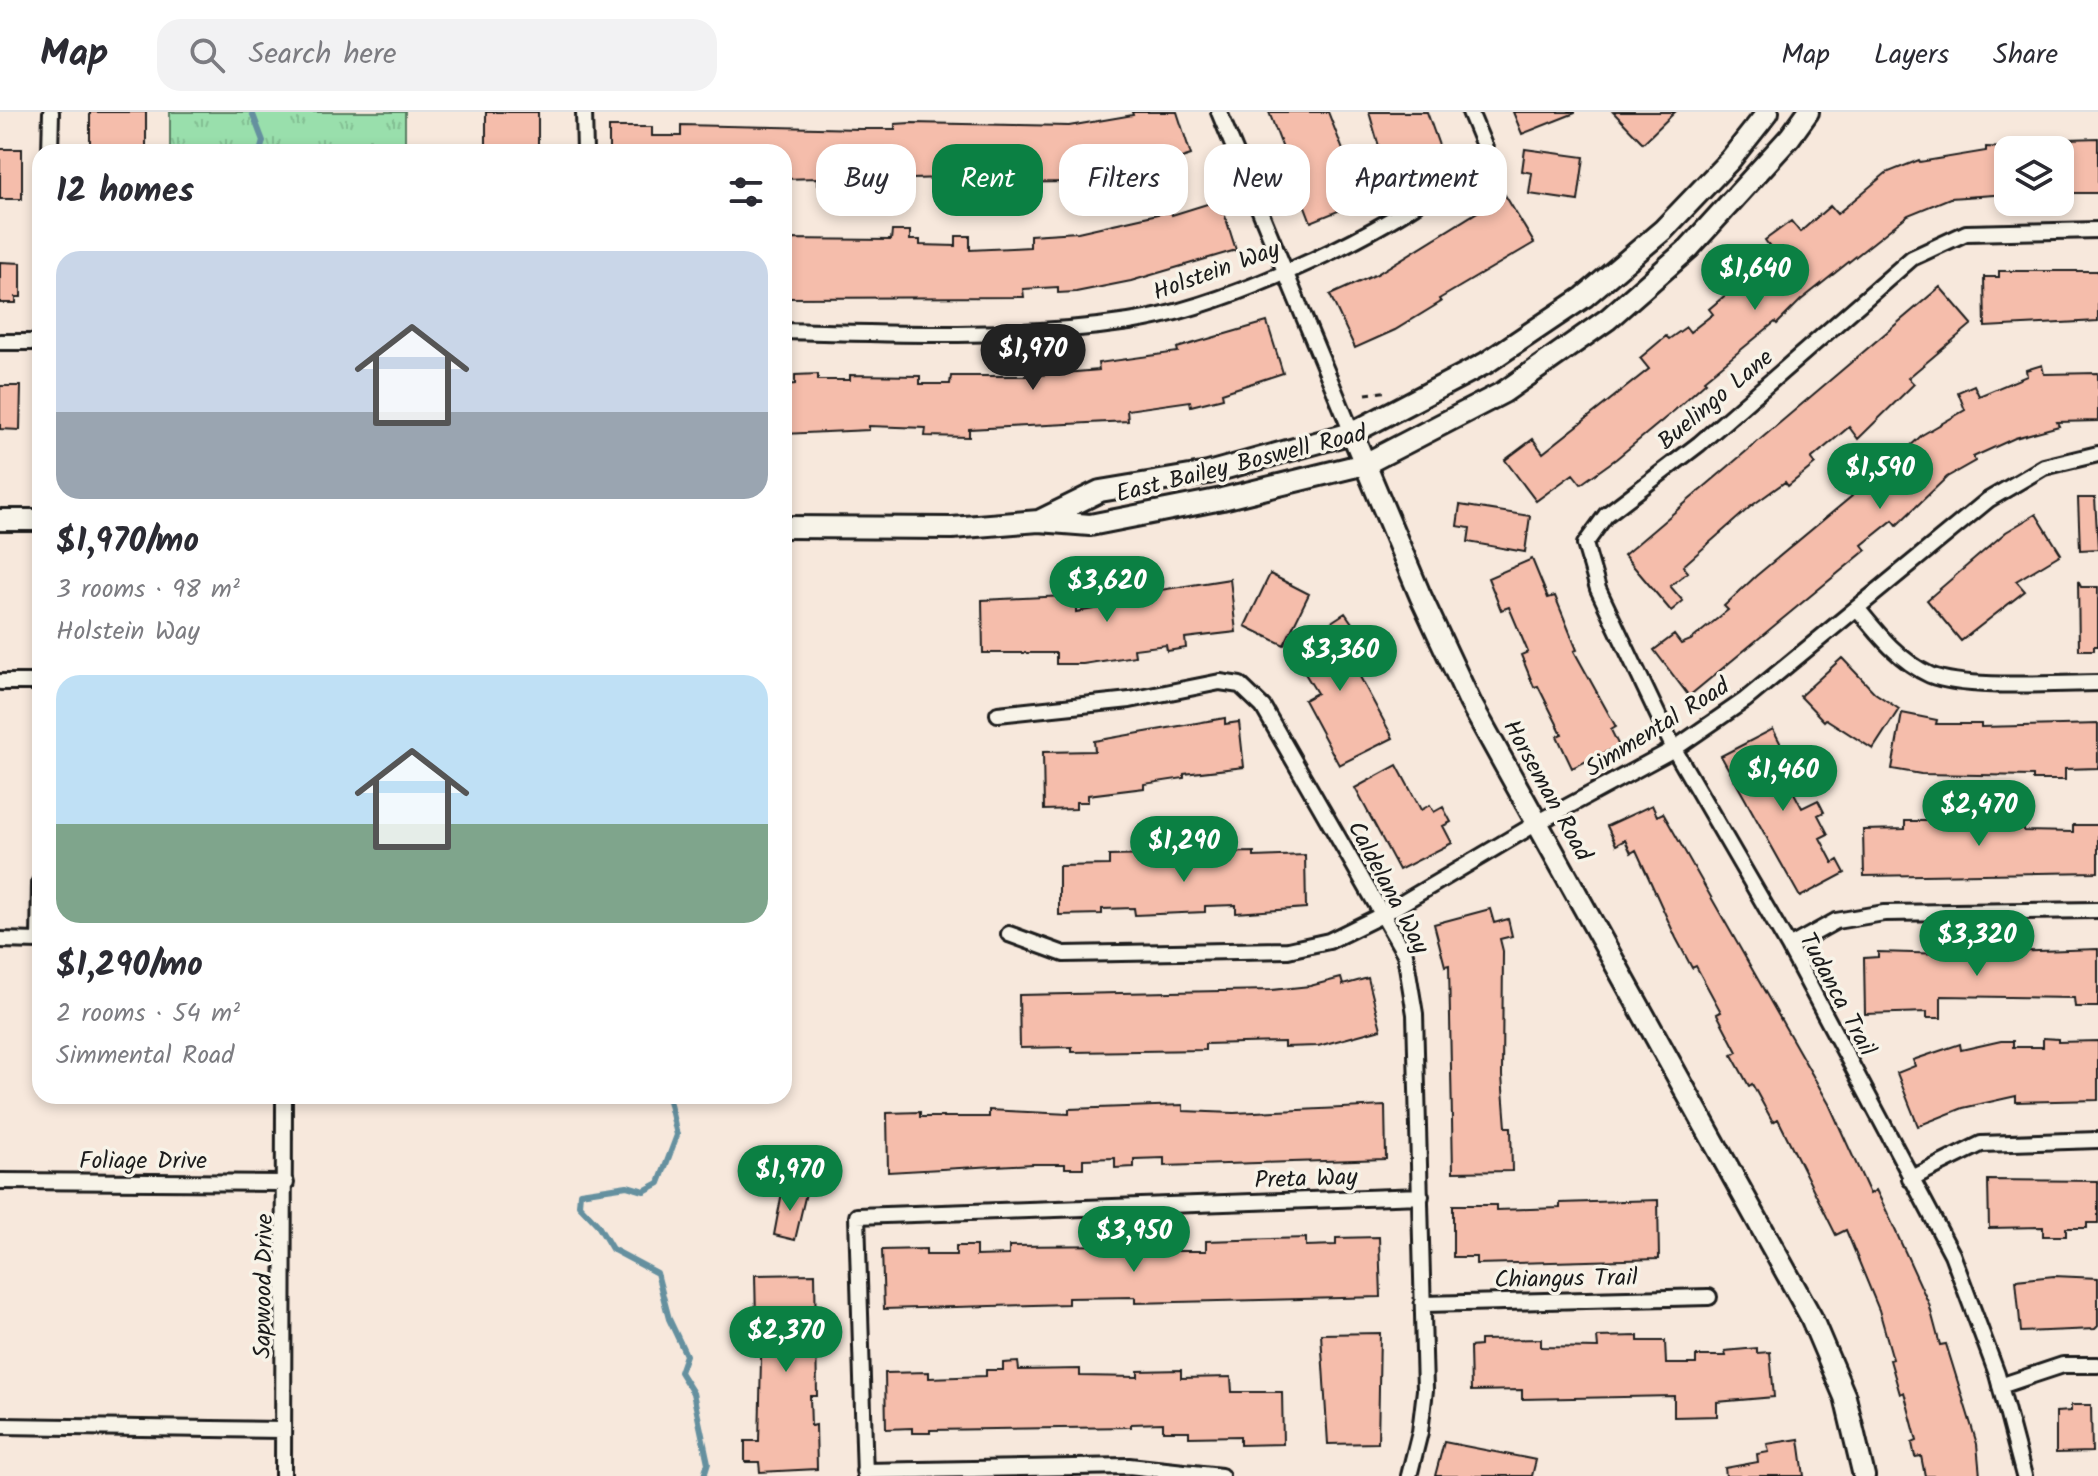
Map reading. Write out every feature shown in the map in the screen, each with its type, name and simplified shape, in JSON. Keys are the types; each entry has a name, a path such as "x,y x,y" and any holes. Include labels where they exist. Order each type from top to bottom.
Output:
{"street":[{"path":"50,144 51,112"},
{"path":"584,112 585,144"},
{"name":"Horseman Road","path":"1219,112 1420,595 1470,702 1811,1317 1845,1397 1864,1476"},
{"name":"Holstein Way","path":"792,331 976,336 1130,322 1192,308 1285,271 1362,234 1439,189 1485,148 1470,112"},
{"name":"East Bailey Boswell Road","path":"1039,521 1100,491 1208,473 1352,433 1486,363 1584,297 1663,230 1730,160 1768,112"},
{"name":"East Bailey Boswell Road","path":"792,527 952,528 1039,521 1090,525 1222,499 1365,464 1504,392 1608,319 1689,248 1790,137 1808,112"},
{"name":"Buelingo Lane","path":"1585,544 1606,515 1699,444 1912,258 1966,233 2098,230"},
{"path":"0,342 32,342"},
{"name":"Simmental Road","path":"1009,934 1064,954 1288,950 1329,941 1382,915 1537,823 1674,749 1745,700 1988,500 2044,467 2098,454"},
{"path":"0,520 32,520"},
{"name":"Tudanca Trail","path":"1585,544 1598,589 1674,749 1789,947 1952,1254 2000,1386 2024,1476"},
{"path":"1857,608 1888,646 1931,675 1988,684 2098,683"},
{"path":"0,682 32,682"},
{"name":"Caldelana Way","path":"998,714 1130,700 1220,682 1240,685 1263,707 1405,954 1413,988 1425,1390 1420,1432 1409,1476"},
{"path":"1789,947 1836,921 1884,913 2098,910"},
{"path":"0,940 32,941"},
{"name":"Sapwood Drive","path":"283,1476 284,1104"},
{"path":"1910,1179 1981,1144 2098,1140"},
{"name":"Foliage Drive","path":"0,1181 286,1183"},
{"name":"Preta Way","path":"864,1474 857,1216 1421,1196"},
{"name":"Chiangus Trail","path":"1424,1304 1709,1297"},
{"path":"2000,1386 2063,1365 2098,1365"},
{"path":"0,1426 283,1430"},
{"path":"864,1474 1129,1466 1221,1476"}],"path":[{"path":"1366,394 1398,387"}],"green space":[{"path":"170,112 405,112 405,144 170,144"}],"building":[{"path":"90,112 146,112 146,144 90,144"},
{"path":"486,112 538,112 538,144 486,144"},
{"path":"1132,112 1177,112 1187,144 1059,144 1059,182 1043,182 1043,144 932,144 932,178 916,179 916,144 816,144 816,178 792,179 792,144 609,144 609,127 652,127 652,136 681,136 681,125 860,129 895,129 895,124 911,123 1069,126 1133,115"},
{"path":"1269,112 1328,112 1341,144 1326,144 1326,216 1311,222 1309,216 1310,144 1281,144"},
{"path":"1369,112 1427,112 1438,144 1378,144"},
{"path":"1513,112 1575,112 1575,113 1522,134"},
{"path":"1613,112 1675,112 1643,143"},
{"path":"2098,138 2098,193 2074,193 2074,139"},
{"path":"1986,147 1994,147 1994,195 1950,198 1908,215 1704,380 1706,382 1675,410 1616,459 1581,484 1573,474 1536,501 1505,460 1533,439 1543,453 1649,369 1640,358 1666,336 1669,339 1686,327 1690,332 1713,314 1709,309 1735,287 1740,293 1779,260 1765,240 1791,221 1800,232 1830,206 1837,214 1886,173 1919,160 1986,151"},
{"path":"0,149 22,149 22,199 0,199"},
{"path":"1525,149 1584,157 1578,201 1529,194 1532,173 1522,171"},
{"path":"1507,198 1534,243 1439,299 1441,302 1395,330 1355,348 1330,295 1377,274 1471,216 1507,216"},
{"path":"1204,205 1204,216 1225,216 1236,250 1131,281 1076,292 1058,293 1058,287 1023,289 1024,297 792,298 792,239 891,240 892,231 910,231 910,240 920,240 920,245 956,246 956,236 970,236 970,250 1030,247 1030,235 1078,232 1149,216 1188,216 1188,210"},
{"path":"0,262 21,263 21,297 16,297 16,303 0,303"},
{"path":"1999,271 2098,271 2098,321 1985,327 1984,277 1999,277"},
{"path":"1940,287 1972,324 1908,378 1914,384 1858,439 1849,427 1811,459 1815,464 1788,486 1785,482 1750,507 1683,566 1688,572 1670,586 1683,601 1671,611 1624,555"},
{"path":"1267,322 1283,373 1222,393 1223,398 1191,406 1190,401 1127,410 1128,421 969,429 969,437 925,436 926,428 869,426 869,430 792,434 792,384 795,384 795,375 818,374 818,380 850,380 850,375 920,376 920,384 950,384 951,376 1028,376 1099,370 1098,363 1178,352 1177,348"},
{"path":"2042,365 2044,374 2098,373 2098,421 2057,422 2059,426 2015,438 1973,457 1975,461 1947,477 1897,525 1893,520 1862,545 1866,550 1689,696 1654,650 1674,635 1681,644 1691,640 1728,610 1724,606 1756,576 1852,496 1848,490 1875,468 1880,474 1922,435 1965,410 1958,392 1974,385 1979,396 2027,376 2026,370"},
{"path":"0,386 21,386 20,430 0,429"},
{"path":"2078,498 2095,498 2098,549 2080,550"},
{"path":"1460,505 1530,516 1525,552 1468,542 1470,528 1457,526"},
{"path":"2036,514 2061,554 2016,581 2025,591 1961,641 1927,600 2006,532"},
{"path":"1532,559 1548,598 1555,596 1577,650 1574,651 1616,727 1611,730 1619,746 1572,768 1557,736 1562,734 1538,686 1534,687 1521,655 1528,652 1509,607 1501,610 1488,578"},
{"path":"1270,574 1309,594 1284,645 1245,626"},
{"path":"1230,579 1236,632 1185,638 1186,648 1167,651 1166,645 1134,649 1135,656 1083,664 1056,664 1056,653 983,653 982,600 1065,596 1065,604 1076,604 1076,612 1136,602 1135,594"},
{"path":"2078,581 2081,587 2098,587 2098,646 2094,646 2094,650 2079,650"},
{"path":"1345,613 1354,626 1342,633 1358,659 1352,662 1393,738 1339,765 1304,700 1317,693 1290,649"},
{"path":"1842,658 1875,693 1899,709 1873,749 1826,719 1824,721 1800,696"},
{"path":"1902,713 1937,720 1936,724 1981,724 1981,727 2098,724 2098,768 2065,769 2065,780 2033,780 2033,776 1921,774 1892,769"},
{"path":"1225,718 1225,724 1239,722 1244,767 1184,774 1184,778 1144,784 1144,788 1088,795 1088,802 1076,802 1076,809 1044,810 1043,752 1095,751 1094,741"},
{"path":"1773,729 1789,760 1779,765 1802,808 1818,800 1824,812 1818,815 1828,834 1820,838 1833,863 1838,860 1845,873 1800,897 1721,756"},
{"path":"1397,765 1421,810 1430,805 1434,812 1443,807 1451,822 1443,826 1452,843 1399,870 1355,788"},
{"path":"1652,805 1657,816 1663,813 1829,1104 1870,1194 1876,1190 1886,1210 1929,1304 1940,1345 1946,1344 1977,1444 1980,1476 1925,1476 1921,1456 1915,1457 1912,1443 1917,1441 1904,1392 1900,1394 1879,1310 1846,1230 1836,1235 1778,1119 1773,1122 1752,1084 1749,1086 1732,1055 1737,1052 1717,1014 1721,1012 1696,966 1692,968 1676,938 1636,850 1631,853 1625,840 1616,845 1607,826"},
{"path":"2007,810 2024,810 2024,831 2073,832 2073,825 2098,825 2098,872 1864,876 1863,830 1905,829 1905,821 2007,818"},
{"path":"1254,852 1254,857 1305,855 1306,908 1236,913 1236,905 1205,906 1205,912 1135,915 1134,908 1102,909 1102,914 1059,915 1059,866 1109,865 1109,856 1153,855 1153,860 1211,858 1211,853"},
{"path":"1490,909 1494,923 1508,919 1512,936 1500,939 1503,951 1502,1076 1506,1127 1511,1127 1512,1171 1453,1172 1449,965 1445,966 1434,924"},
{"path":"2098,949 2098,1007 2075,1007 2074,998 1941,996 1941,1018 1927,1018 1927,1012 1865,1014 1864,958 1878,957 1878,952 1947,954"},
{"path":"1341,978 1343,985 1368,978 1381,1029 1318,1046 1284,1047 1284,1042 1205,1044 1205,1050 1072,1052 1072,1047 1020,1048 1019,995 1272,990 1310,986"},
{"path":"2043,1038 2058,1039 2058,1042 2098,1041 2098,1100 2016,1102 2016,1096 1963,1108 1918,1126 1897,1073 1915,1066 1913,1060 1960,1044 1961,1050 2001,1041 2013,1041 2013,1047 2043,1047"},
{"path":"1183,1105 1183,1111 1234,1113 1385,1106 1386,1159 1164,1166 1164,1158 1134,1159 1134,1167 1115,1168 1115,1158 1083,1159 1083,1168 1065,1168 1065,1164 1033,1164 888,1172 887,1113 920,1112 920,1117 989,1117 989,1110 1069,1114 1069,1109"},
{"path":"1988,1180 2098,1181 2098,1223 2087,1223 2087,1228 2066,1228 2066,1236 2043,1236 2043,1227 1989,1228"},
{"path":"783,1187 806,1193 795,1240 774,1235"},
{"path":"1658,1200 1659,1259 1476,1264 1476,1257 1453,1257 1453,1205 1496,1205 1496,1210 1560,1208 1560,1203"},
{"path":"1379,1237 1381,1297 1135,1303 1135,1297 1068,1298 1068,1304 884,1309 882,1250 926,1249 926,1255 956,1255 956,1246 976,1246 976,1256 1009,1255 1009,1246 1128,1245 1128,1250 1157,1250 1157,1242 1178,1241 1178,1251 1206,1251 1206,1241 1306,1238 1306,1246 1336,1245 1336,1238"},
{"path":"815,1274 817,1396 810,1396 811,1426 816,1425 817,1469 760,1472 759,1462 745,1462 745,1441 759,1441 762,1319 756,1319 755,1275"},
{"path":"2054,1276 2098,1278 2098,1326 2095,1329 2021,1332 2016,1280"},
{"path":"1380,1333 1378,1443 1328,1444 1321,1334"},
{"path":"1638,1336 1638,1341 1665,1341 1666,1364 1696,1364 1696,1356 1726,1356 1725,1351 1757,1348 1757,1353 1770,1352 1774,1397 1717,1402 1717,1416 1674,1417 1674,1396 1522,1399 1522,1390 1471,1391 1470,1347 1480,1346 1480,1340 1541,1339 1541,1347 1598,1348 1597,1337"},
{"path":"1018,1362 1019,1370 1080,1369 1080,1376 1138,1377 1138,1371 1181,1370 1181,1378 1231,1377 1232,1392 1282,1392 1283,1444 1240,1445 1240,1436 1189,1437 1189,1431 1163,1431 1163,1423 1131,1424 1131,1427 930,1430 930,1433 912,1433 912,1428 886,1429 885,1373 929,1372 929,1378 986,1376 986,1370 1003,1370 1003,1363"},
{"path":"2071,1405 2091,1405 2092,1452 2056,1453 2056,1412 2071,1411"},
{"path":"1799,1439 1804,1476 1726,1476 1725,1468 1758,1462 1757,1454 1769,1452 1767,1444"},
{"path":"1444,1442 1536,1460 1532,1476 1435,1476"}],"waterway":[{"path":"252,112 262,144"},
{"path":"670,1104 677,1135 659,1183 644,1191 627,1186 580,1193 579,1205 597,1224 612,1249 657,1273 669,1319 686,1355 680,1372 693,1393 708,1463 704,1476"}]}
